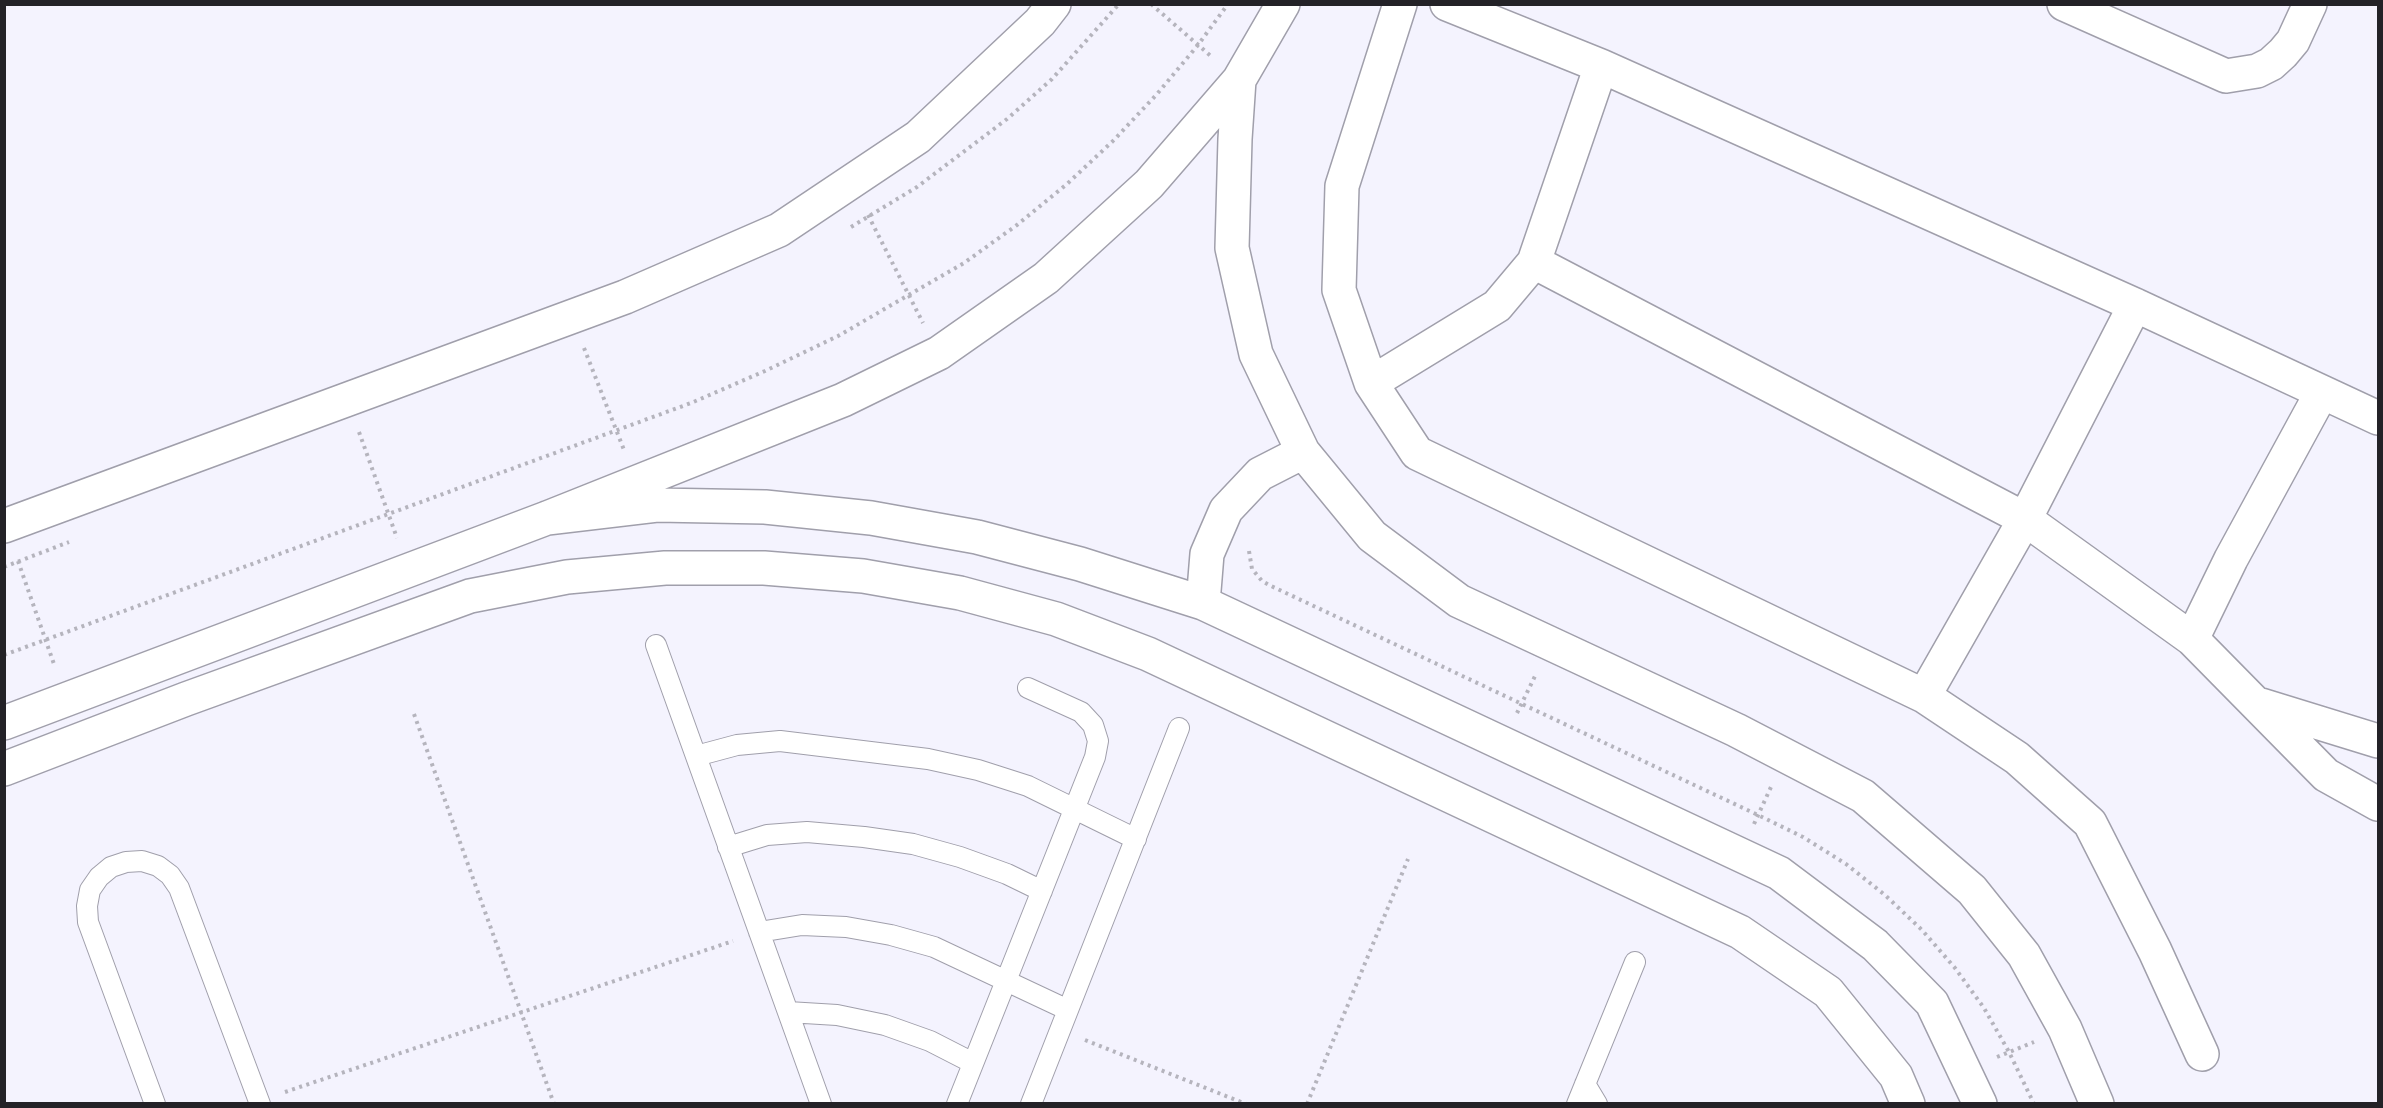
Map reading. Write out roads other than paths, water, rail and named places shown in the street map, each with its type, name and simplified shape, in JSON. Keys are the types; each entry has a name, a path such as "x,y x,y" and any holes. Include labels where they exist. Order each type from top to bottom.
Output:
{"street":[{"path":"5,526 625,297 779,230 918,138 1040,22 1054,4"},
{"path":"4,723 547,518 843,400 939,353 1046,278 1149,184 1239,80 1283,4"},
{"path":"1400,4 1342,186 1339,290 1371,383 1417,453 1924,696 2017,758 2090,822 2155,951 2202,1054"},
{"path":"1447,4 1600,66 2379,418"},
{"path":"2064,4 2226,76 2257,71 2271,64 2293,41 2310,4"},
{"path":"1371,383 1497,306 1534,262 1600,66"},
{"path":"1239,80 1235,139 1233,248 1256,354 1303,452 1372,536 1459,601 1736,730 1863,796 1972,890 2024,955 2065,1029 2097,1104"},
{"path":"1534,262 2025,519 2192,639 2326,775 2379,804"},
{"path":"1924,696 2025,519 2135,306"},
{"path":"2192,639 2231,559 2322,392"},
{"path":"1203,603 1207,554 1226,510 1260,474 1303,452"},
{"path":"547,518 657,505 765,507 871,518 977,537 1080,564 1203,603 1779,873 1875,945 1932,1004 1980,1104"},
{"path":"4,769 186,699 470,596 567,577 665,568 764,568 863,576 960,593 1056,619 1148,654 1740,932 1828,992 1896,1076 1908,1104"},
{"path":"168,662 186,699"},
{"path":"2256,704 2379,741"}],"lane":[{"path":"656,645 820,1099 838,1104"},
{"path":"957,1104 1095,757 1098,741 1093,725 1081,712 1028,688"},
{"path":"1031,1104 1179,728"},
{"path":"696,756 737,745 780,741 928,759 978,770 1028,786 1136,839"},
{"path":"728,847 767,835 807,832 864,837 913,844 960,856 1007,874 1042,891"},
{"path":"155,1104 88,922 87,906 90,890 105,872 126,862 142,861 158,866 170,875 179,888 259,1102"},
{"path":"759,932 802,925 846,927 891,935 934,947 1068,1010"},
{"path":"1577,1104 1635,962"},
{"path":"788,1012 837,1015 885,1025 930,1041 973,1063"},
{"path":"1585,1084 1597,1104"}]}
